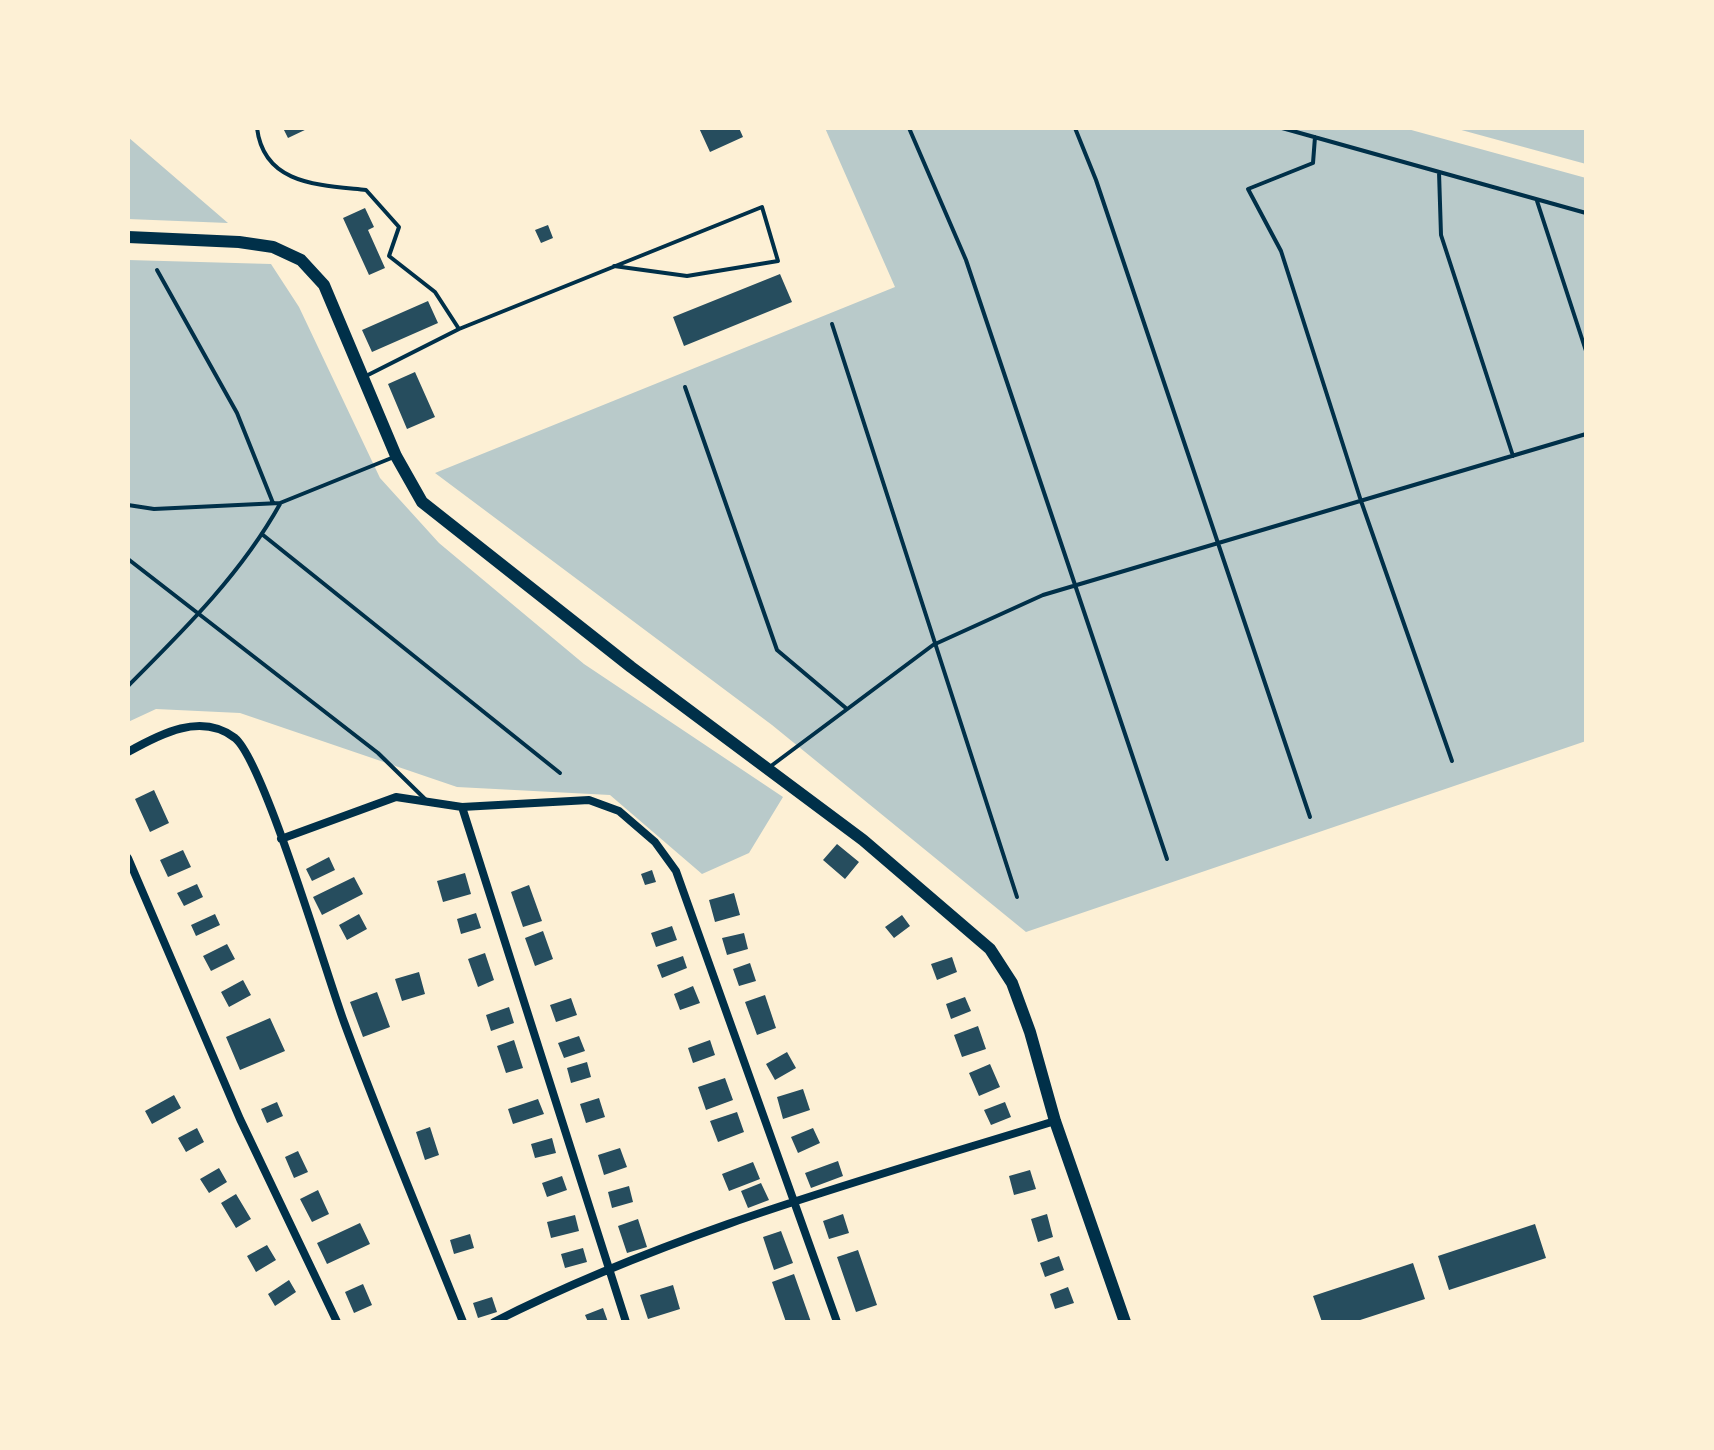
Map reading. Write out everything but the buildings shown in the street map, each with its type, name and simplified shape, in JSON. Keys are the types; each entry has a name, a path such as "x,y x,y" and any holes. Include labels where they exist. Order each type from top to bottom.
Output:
{"main road":[{"path":"128,237 239,242 273,247 301,260 324,285 396,456 422,502 631,667 863,840 990,949 1012,983 1055,1121 1125,1322"}],"street":[{"path":"128,752 162,732 203,725 221,729 238,740 281,839 344,1023 463,1322"},
{"path":"281,839 396,797 462,807 589,800 619,811 655,842 676,871 837,1322"},
{"path":"462,807 626,1322"},
{"path":"128,858 240,1119 337,1322"},
{"path":"494,1322 609,1271 794,1202 1055,1121"}],"lane":[{"path":"257,128 260,150 280,173 325,185 366,190 399,227 389,256 435,292 459,329"},
{"path":"909,128 966,260 1167,859"},
{"path":"1075,128 1101,195 1310,817"},
{"path":"1282,128 1586,213"},
{"path":"1315,137 1313,163 1248,189 1281,251 1361,501 1452,761"},
{"path":"1439,172 1441,235 1513,456"},
{"path":"1536,200 1586,351"},
{"path":"363,378 459,329 614,266 762,207 778,261 687,276 614,266"},
{"path":"157,270 237,413 273,503"},
{"path":"832,324 933,645 1017,897"},
{"path":"685,387 777,650 847,709"},
{"path":"768,767 933,645 1043,595 1586,434"},
{"path":"128,505 154,509 280,503 396,456"},
{"path":"128,686 200,615 263,535 280,503"},
{"path":"263,535 560,773"},
{"path":"128,559 378,753 427,801"}],"shaded area":[{"path":"825,128 1404,128 1586,178 1586,741 1026,932 772,725 435,473 895,287"},
{"path":"1454,128 1586,128 1586,164"},
{"path":"128,137 228,223 128,219"},
{"path":"128,260 271,264 299,307 380,478 439,543 584,664 783,797 749,853 702,874 610,795 457,787 240,713 156,709 128,722"}]}
